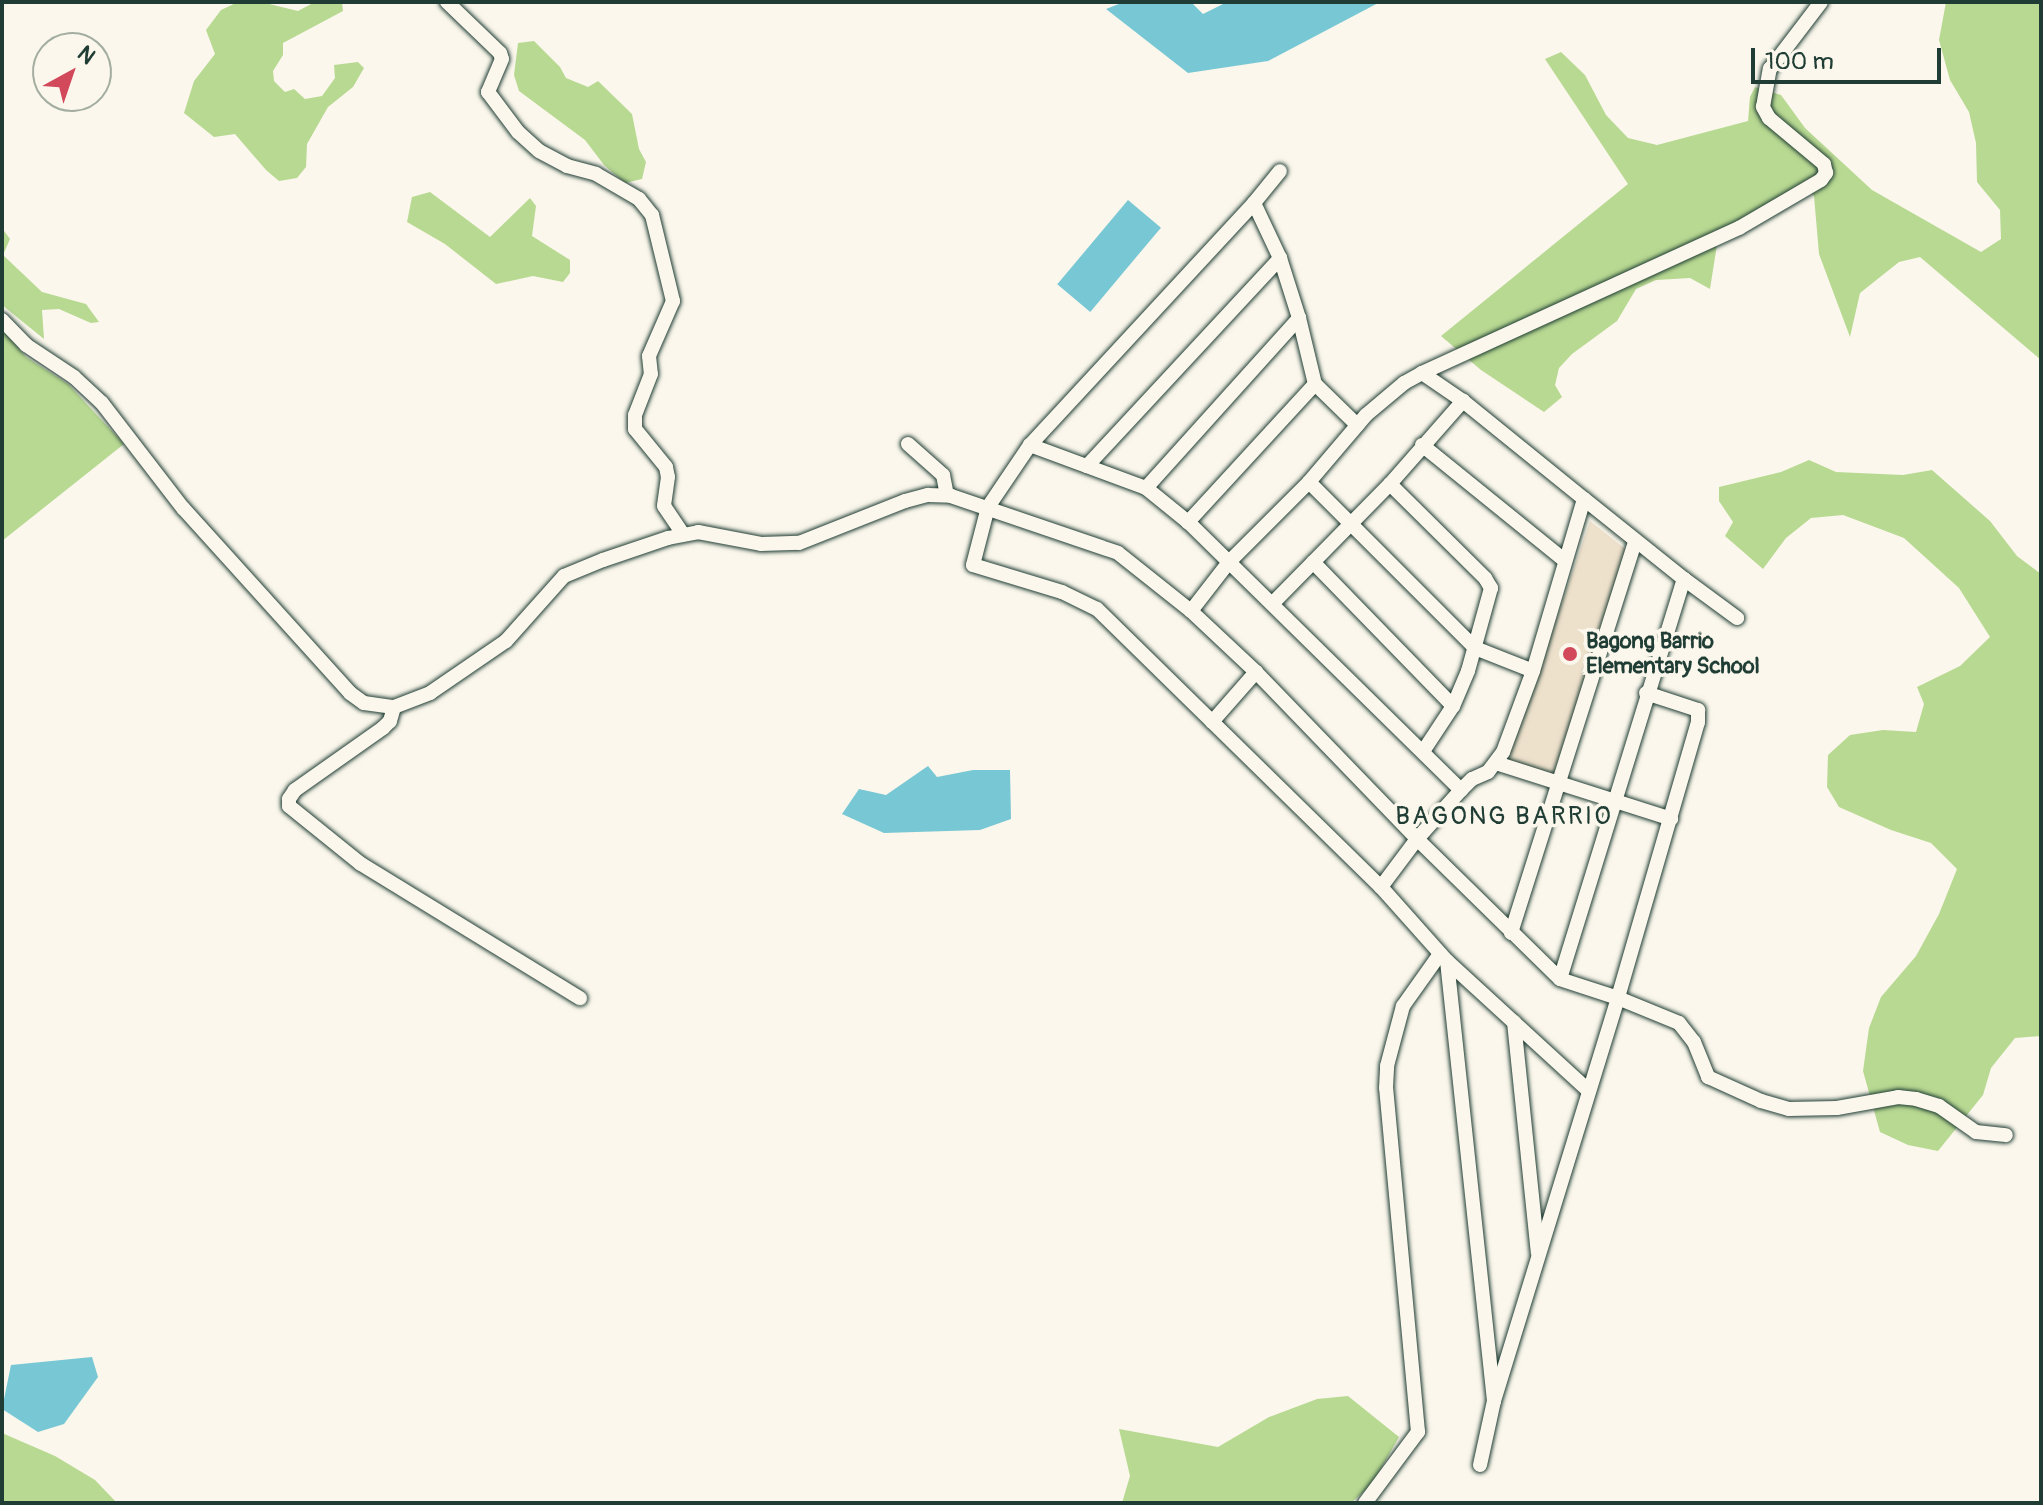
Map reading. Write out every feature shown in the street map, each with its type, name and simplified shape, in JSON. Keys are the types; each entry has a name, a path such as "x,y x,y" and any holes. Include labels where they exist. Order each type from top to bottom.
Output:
{"street":[{"path":"447,2 500,53 502,59 488,92 518,132 539,151 567,166 596,174 639,199 652,215 673,301 649,356 649,387 635,415 635,429 666,467 668,477 664,506 683,534"},
{"path":"1191,611 1229,562 1309,482 1380,401 1422,373 1739,228 1821,180 1826,173 1824,164 1767,115 1763,107 1770,69 1821,2"},
{"path":"1280,171 1030,445 988,507 973,565 1062,592 1097,609 1381,887 1444,957 1588,1090"},
{"path":"1254,203 1280,258 1315,384 1357,425"},
{"path":"1087,466 1280,258"},
{"path":"1146,488 1299,318"},
{"path":"2,320 26,345 74,377 102,403 183,508 266,596 350,693 373,706 394,707 430,693 491,653 534,612 564,576 683,534 711,533 761,544 786,545 905,501 947,495 1118,553 1191,611 1256,672 1417,839 1560,979 1679,1023 1694,1042 1708,1077 1761,1101 1789,1109 1837,1108 1898,1097 1916,1099 1939,1106 1976,1132 2006,1135"},
{"path":"1422,373 1463,401 1635,541 1737,618"},
{"path":"1188,522 1315,384"},
{"path":"1273,603 1390,484 1463,401"},
{"path":"908,444 943,475 947,495"},
{"path":"1030,445 1146,488 1188,522 1273,603 1461,790"},
{"path":"1422,445 1565,561"},
{"path":"1309,482 1475,648 1533,671"},
{"path":"1390,484 1490,584 1475,648 1453,706 1424,750"},
{"path":"1381,887 1417,839 1461,790 1496,763 1533,671 1584,499"},
{"path":"1511,933 1635,541"},
{"path":"1313,562 1453,706"},
{"path":"1560,979 1612,802 1684,579"},
{"path":"1212,722 1256,672"},
{"path":"1480,1465 1494,1401 1618,998 1698,722 1698,710 1646,693"},
{"path":"394,707 390,721 383,728 295,790 289,799 289,806 361,864 580,998"},
{"path":"1496,763 1671,819"},
{"path":"1444,957 1494,1401"},
{"path":"1365,1503 1418,1432 1386,1088 1387,1066 1403,1006 1444,957"},
{"path":"1514,1022 1539,1260"}],"shaded area":[{"name":"Bagong Barrio Elementary School","path":"1590,521 1628,551 1555,780 1508,760"}],"green space":[{"path":"238,2 261,2 298,11 315,2 342,2 343,11 283,43 283,55 273,71 274,81 285,92 294,89 305,99 322,96 335,78 334,65 358,62 364,68 353,87 328,107 307,144 306,167 297,178 279,181 235,134 214,137 184,113 194,81 215,54 206,30 221,10"},
{"path":"1946,2 2041,2 2041,360 1920,257 1899,262 1860,293 1850,337 1819,254 1814,196 1802,186 1719,232 1710,289 1690,278 1656,280 1636,289 1617,321 1572,354 1559,368 1555,385 1562,397 1544,412 1481,370 1441,336 1628,184 1545,59 1561,52 1585,75 1606,115 1628,138 1657,145 1748,121 1750,97 1755,87 1781,95 1805,128 1872,190 1981,252 2001,239 2000,210 1977,182 1976,143 1969,112 1950,80 1939,40"},
{"path":"534,41 560,67 566,78 588,87 598,81 632,114 639,149 646,162 642,179 625,183 604,165 585,140 519,91 514,75 518,43"},
{"path":"430,192 490,237 530,198 536,206 532,236 570,260 570,273 563,282 533,276 496,284 445,244 407,222 412,197"},
{"path":"2,228 10,239 3,255 42,292 86,304 99,322 91,323 59,309 42,310 44,339 2,305"},
{"path":"2,329 26,357 68,384 124,444 2,541"},
{"path":"1809,460 1836,472 1903,475 1932,470 1990,521 2017,556 2041,574 2041,1036 2015,1038 1991,1068 1983,1095 1938,1151 1908,1145 1880,1132 1863,1071 1869,1028 1881,997 1916,956 1939,914 1957,869 1931,843 1891,830 1839,807 1827,787 1828,755 1850,735 1883,730 1916,732 1924,704 1917,687 1960,666 1990,637 1959,588 1904,538 1843,515 1811,518 1786,538 1763,569 1725,536 1733,522 1719,501 1719,487 1781,472"},
{"path":"1348,1396 1399,1437 1372,1484 1351,1503 1122,1503 1130,1476 1119,1429 1218,1447 1269,1417 1317,1399"},
{"path":"2,1433 55,1456 95,1480 117,1503 2,1503"}],"water":[{"path":"1124,2 1191,2 1203,14 1227,2 1380,2 1268,61 1188,73 1106,9"},
{"path":"1128,200 1161,228 1090,312 1057,284"},
{"path":"928,766 937,777 973,770 1010,770 1011,819 980,830 884,833 842,814 859,789 886,795"},
{"path":"92,1357 98,1377 64,1424 38,1432 2,1409 11,1365"}],"place":[{"name":"Bagong Barrio Elementary School","path":"1570,654"}],"district":[{"name":"BAGONG BARRIO","path":"1504,817"}]}
